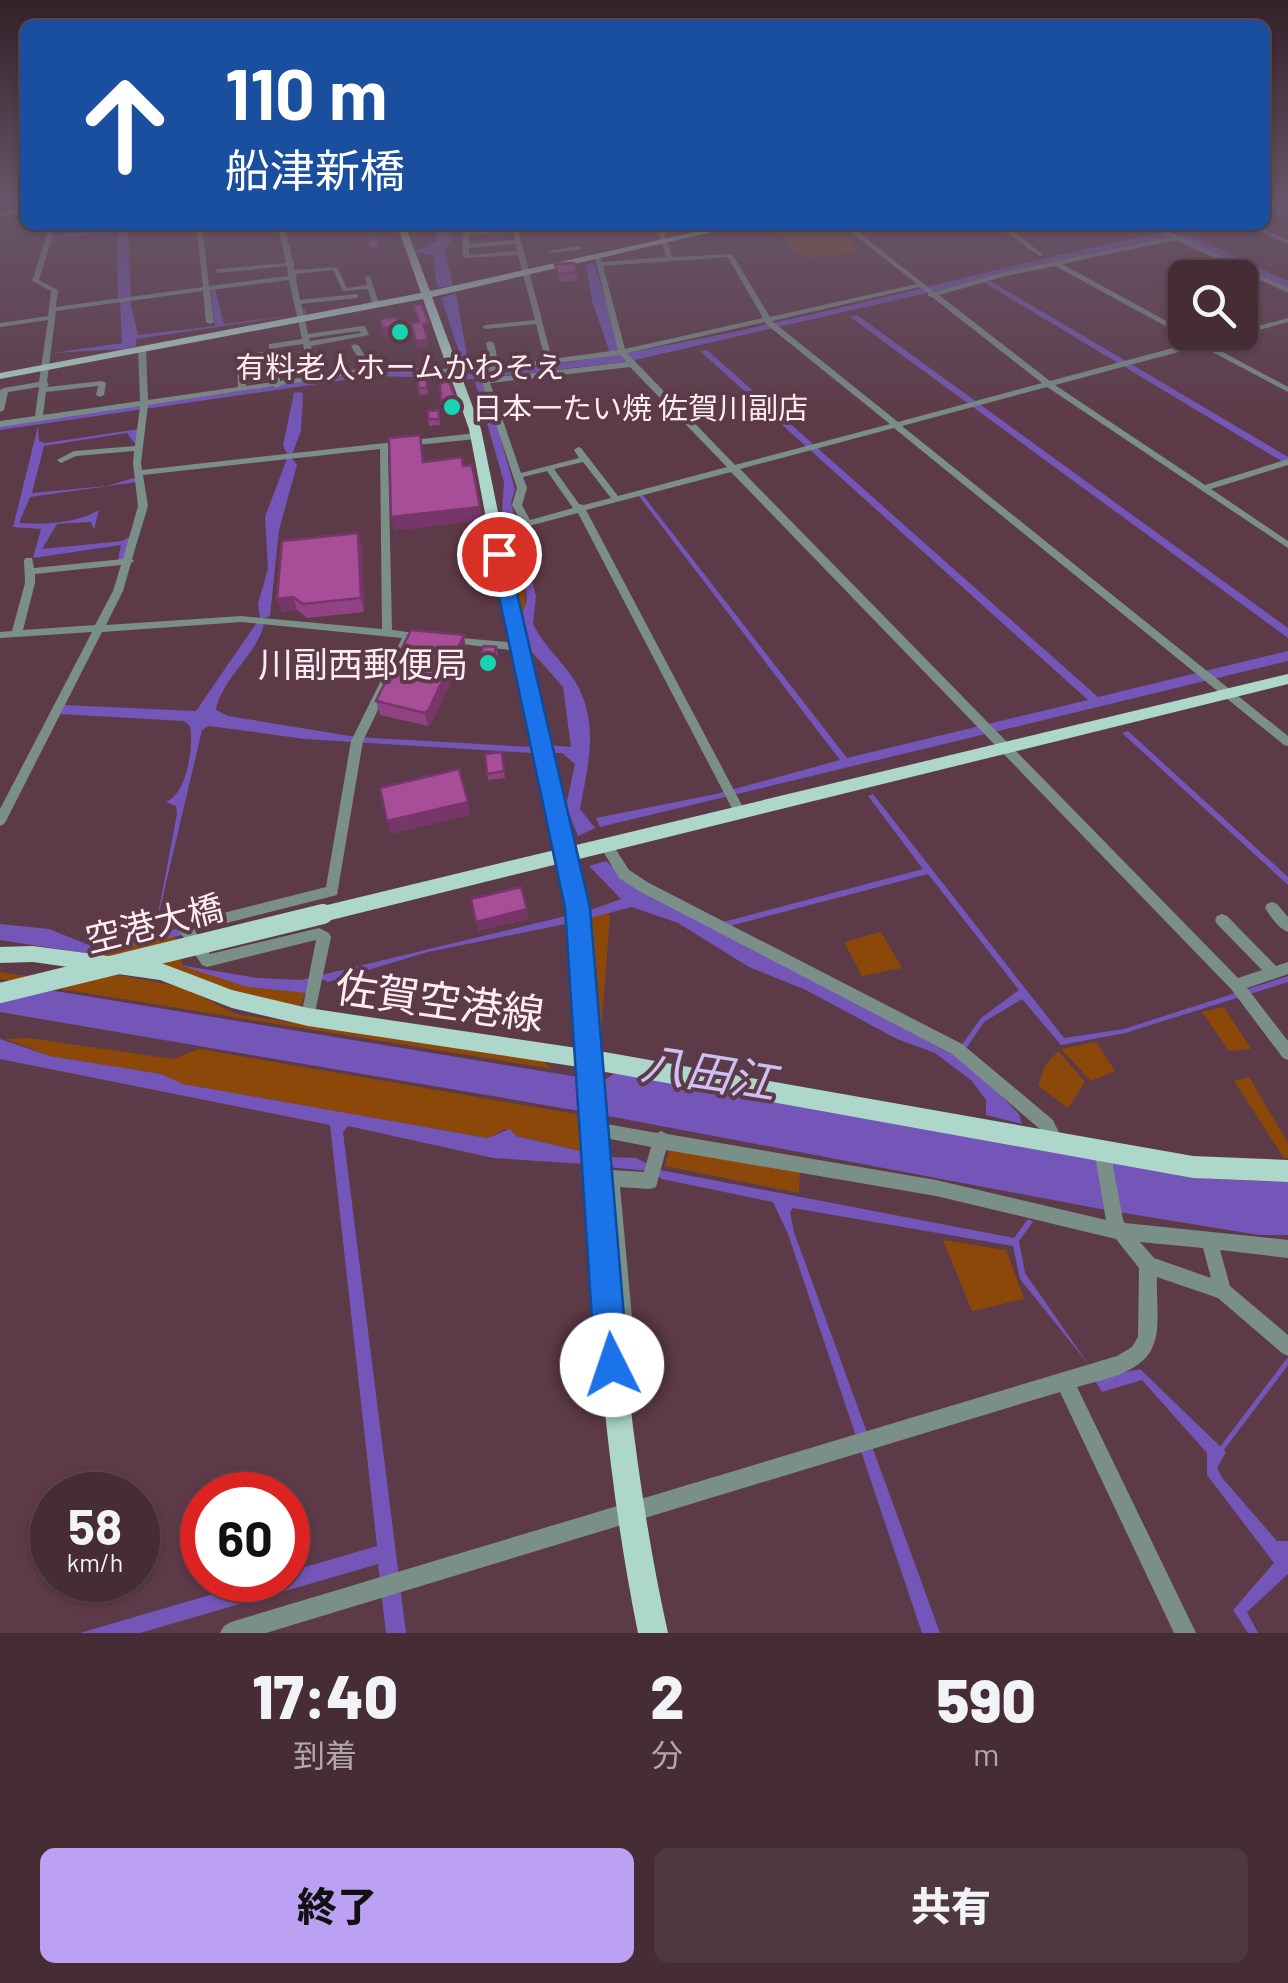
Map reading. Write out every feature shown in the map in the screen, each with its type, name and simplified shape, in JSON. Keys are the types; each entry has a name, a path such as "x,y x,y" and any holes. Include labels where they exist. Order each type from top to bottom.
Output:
{"main road":[{"path":"425,277 479,431 528,699 577,908 597,1127 612,1365 630,1512 653,1633"},
{"path":"0,376 302,319 373,295 433,294 511,277"},
{"name":"佐賀空港線","path":"324,914 606,846 732,799 1288,678"},
{"name":"空港大橋","path":"0,992 324,914"},
{"name":"佐賀空港線","path":"0,955 33,954 161,972 232,998 308,1018 1055,1140 1102,1152 1192,1166 1288,1172"}],"street":[{"path":"36,277 35,281 55,288 39,416"},
{"path":"206,277 210,322"},
{"path":"1,324 263,277"},
{"path":"294,277 312,370"},
{"path":"339,277 345,290 373,295"},
{"path":"368,277 373,295"},
{"path":"527,277 549,362"},
{"path":"602,277 622,352 632,364 1252,1001 1288,1053"},
{"path":"743,277 769,322 1288,742"},
{"path":"907,277 1047,383 1288,545"},
{"path":"930,295 1000,277"},
{"path":"1082,277 1168,324"},
{"path":"1259,277 1288,291"},
{"path":"482,375 495,367 622,352 769,322 918,286"},
{"path":"299,302 373,295"},
{"path":"1258,328 1288,320"},
{"path":"486,326 538,322"},
{"path":"277,386 272,346 362,328 364,335 306,340"},
{"path":"490,343 495,367"},
{"path":"355,346 369,370"},
{"path":"0,820 129,561 142,506 142,349"},
{"path":"500,530 1172,350"},
{"path":"1216,350 1288,390"},
{"path":"242,388 240,357 273,353"},
{"path":"0,424 369,370 458,370 482,375 632,364"},
{"path":"482,375 522,488 517,506 523,523"},
{"path":"0,410 4,390 102,383 100,394"},
{"path":"63,398 66,388"},
{"path":"140,473 384,445 500,426"},
{"path":"384,445 387,631"},
{"path":"61,460 74,454 140,448"},
{"path":"518,476 582,455 615,498"},
{"path":"1206,488 1285,466"},
{"path":"549,468 578,508 732,799"},
{"path":"17,633 29,565 129,561"},
{"path":"0,636 98,626 261,619 426,637"},
{"path":"308,1018 324,937 319,934 206,961 185,928 332,892 358,738 408,635"},
{"path":"444,639 518,648"},
{"path":"606,846 624,874 644,887 961,1052 1047,1125 1055,1140"},
{"path":"1272,908 1288,926"},
{"path":"1222,920 1281,970"},
{"path":"1236,985 1281,970"},
{"path":"597,1127 936,1188 1116,1227 1288,1249"},
{"path":"612,1365 620,1358 625,1339 611,1178 650,1181 661,1138"},
{"path":"1102,1152 1116,1227 1148,1265 1224,1291 1288,1347"},
{"path":"1209,1240 1224,1291"},
{"path":"231,1633 1122,1364 1138,1354 1147,1338 1148,1265"},
{"path":"1065,1383 1185,1633"}],"shaded area":[{"path":"118,277 130,277 131,297 118,298"},
{"path":"436,277 451,277 453,286 437,287"},
{"path":"588,277 598,277 620,348 610,353"},
{"path":"968,277 996,277 626,362 463,380 460,373 464,366 441,298 456,293 468,362 475,373 561,363 733,332"},
{"path":"1261,277 1280,277 1288,281 1288,289"},
{"path":"989,280 1288,457 1288,465 983,282"},
{"path":"215,289 224,324 298,315 136,339 136,346 125,349 52,353 122,343 120,302 130,301 138,335 215,326 211,290"},
{"path":"857,315 1288,628 1288,638 850,317"},
{"path":"707,350 1098,697 1288,651 1288,661 600,827 596,818 716,794 840,760 638,495 642,494 847,758 1088,700 700,351"},
{"path":"370,372 449,372 451,378 372,376 0,430 0,425"},
{"path":"484,381 515,489 511,503 536,596 533,624 575,681 587,713 590,744 580,809 595,828 578,836 566,806 575,764 562,753 550,753 548,745 571,747 563,687 525,644 520,621 527,600 525,584 502,511 504,482 475,382"},
{"path":"294,393 303,393 301,431 291,457 297,465 279,530 270,616 264,618 258,640 226,686 216,710 228,716 356,737 530,747 532,753 305,739 209,726 202,730 155,930 177,814 176,806 166,802 184,780 190,757 190,726 184,721 60,714 63,705 196,711 260,618 258,604 268,568 265,517 288,456 283,445"},
{"path":"38,426 39,441 45,443 139,429 136,445 127,433 44,446 32,493 107,486 137,477 137,482 30,497 19,523 60,522 99,510 94,530 91,522 57,524 42,549 122,541 131,536 124,559 118,560 121,545 33,558 41,529 13,527"},
{"path":"510,530 518,559 513,552 516,572 525,584 525,643 563,686 534,655 524,653 502,535"},
{"path":"1128,731 1288,877 1288,885 1122,733"},
{"path":"873,794 1064,1038 1124,1029 1288,976 1288,982 1125,1033 1061,1045 1022,999 984,1022 965,1050 961,1046 981,1018 1019,990 928,874 730,926 723,922 923,869 868,796"},
{"path":"606,861 632,885 969,1063 1019,1114 1022,1124 986,1115 986,1100 971,1080 935,1053 897,1039 806,990 749,967 678,923 632,907 586,919 585,912 621,899 589,866"},
{"path":"607,912 610,916 601,1034 596,1030 586,919"},
{"path":"566,916 565,924 428,952 328,982 321,979 306,993 248,987 179,965 258,978 301,980"},
{"path":"0,924 49,929 94,947 183,927 183,935 91,954 0,940"},
{"path":"881,932 902,968 862,976 844,942"},
{"path":"174,934 183,967 306,993 299,1007 91,954"},
{"path":"0,972 64,982 113,974 182,987 236,1014 543,1061 553,1069 0,979"},
{"path":"0,982 603,1081 615,1073 1211,1179 1288,1182 1288,1235 1259,1235 1106,1210 603,1115 0,1012"},
{"path":"1224,1007 1251,1049 1229,1051 1202,1012"},
{"path":"29,1038 173,1059 199,1049 581,1115 584,1152 516,1136 505,1129 487,1138 183,1084 161,1074 50,1056 6,1039"},
{"path":"0,1039 50,1056 161,1074 183,1084 487,1138 510,1129 516,1136 584,1152 584,1164 493,1158 348,1126 343,1132 406,1633 386,1633 378,1564 310,1584 310,1566 377,1546 330,1125 0,1059"},
{"path":"1096,1042 1115,1071 1091,1081 1061,1049"},
{"path":"1058,1051 1085,1082 1068,1108 1038,1086 1045,1066"},
{"path":"1249,1077 1288,1143 1288,1158 1284,1158 1234,1081"},
{"path":"670,1146 800,1167 799,1193 665,1166"},
{"path":"608,1157 636,1158 660,1170 1014,1238 1028,1219 1033,1222 1019,1241 1025,1273 1089,1365 1020,1279 1013,1246 793,1208 790,1212 940,1633 922,1633 788,1234 773,1202 662,1179 649,1171 608,1167"},
{"path":"943,1240 1006,1250 1024,1299 972,1311"},
{"path":"1140,1369 1226,1452 1217,1468 1223,1479 1277,1541 1288,1541 1288,1574 1247,1612 1258,1633 1248,1633 1233,1610 1274,1563 1207,1475 1207,1453 1142,1380 1102,1392 1094,1379"},
{"path":"186,1602 247,1602 140,1633 80,1633"}],"building":[{"path":"422,304 429,324 423,324 428,340 416,341 411,323 419,322 413,305"},
{"path":"396,317 399,326 382,328 380,319"},
{"path":"417,370 426,370 427,388 418,388"},
{"path":"449,381 457,403 441,404 440,383"},
{"path":"439,410 439,419 428,419 428,411"},
{"path":"420,435 423,462 462,457 463,466 472,465 480,507 391,517 389,438"},
{"path":"358,533 361,598 303,604 293,597 277,599 282,541"},
{"path":"411,630 464,635 425,713 376,701"},
{"path":"484,646 496,647 493,661 478,659"},
{"path":"502,752 504,771 487,774 485,754"},
{"path":"459,769 468,802 387,821 380,788"},
{"path":"521,887 527,909 476,922 471,899"}],"waterway":[{"path":"304,310 305,314"},
{"path":"1220,1451 1288,1361"}],"place":[{"name":"有料老人ホームかわそえ","path":"400,332"},
{"name":"日本一たい焼 佐賀川副店","path":"452,407"},
{"name":"川副西郵便局","path":"488,663"}],"route":[{"path":"499,554 577,908 612,1365"}],"water label":[{"name":"八田江","path":"709,1071"}]}
